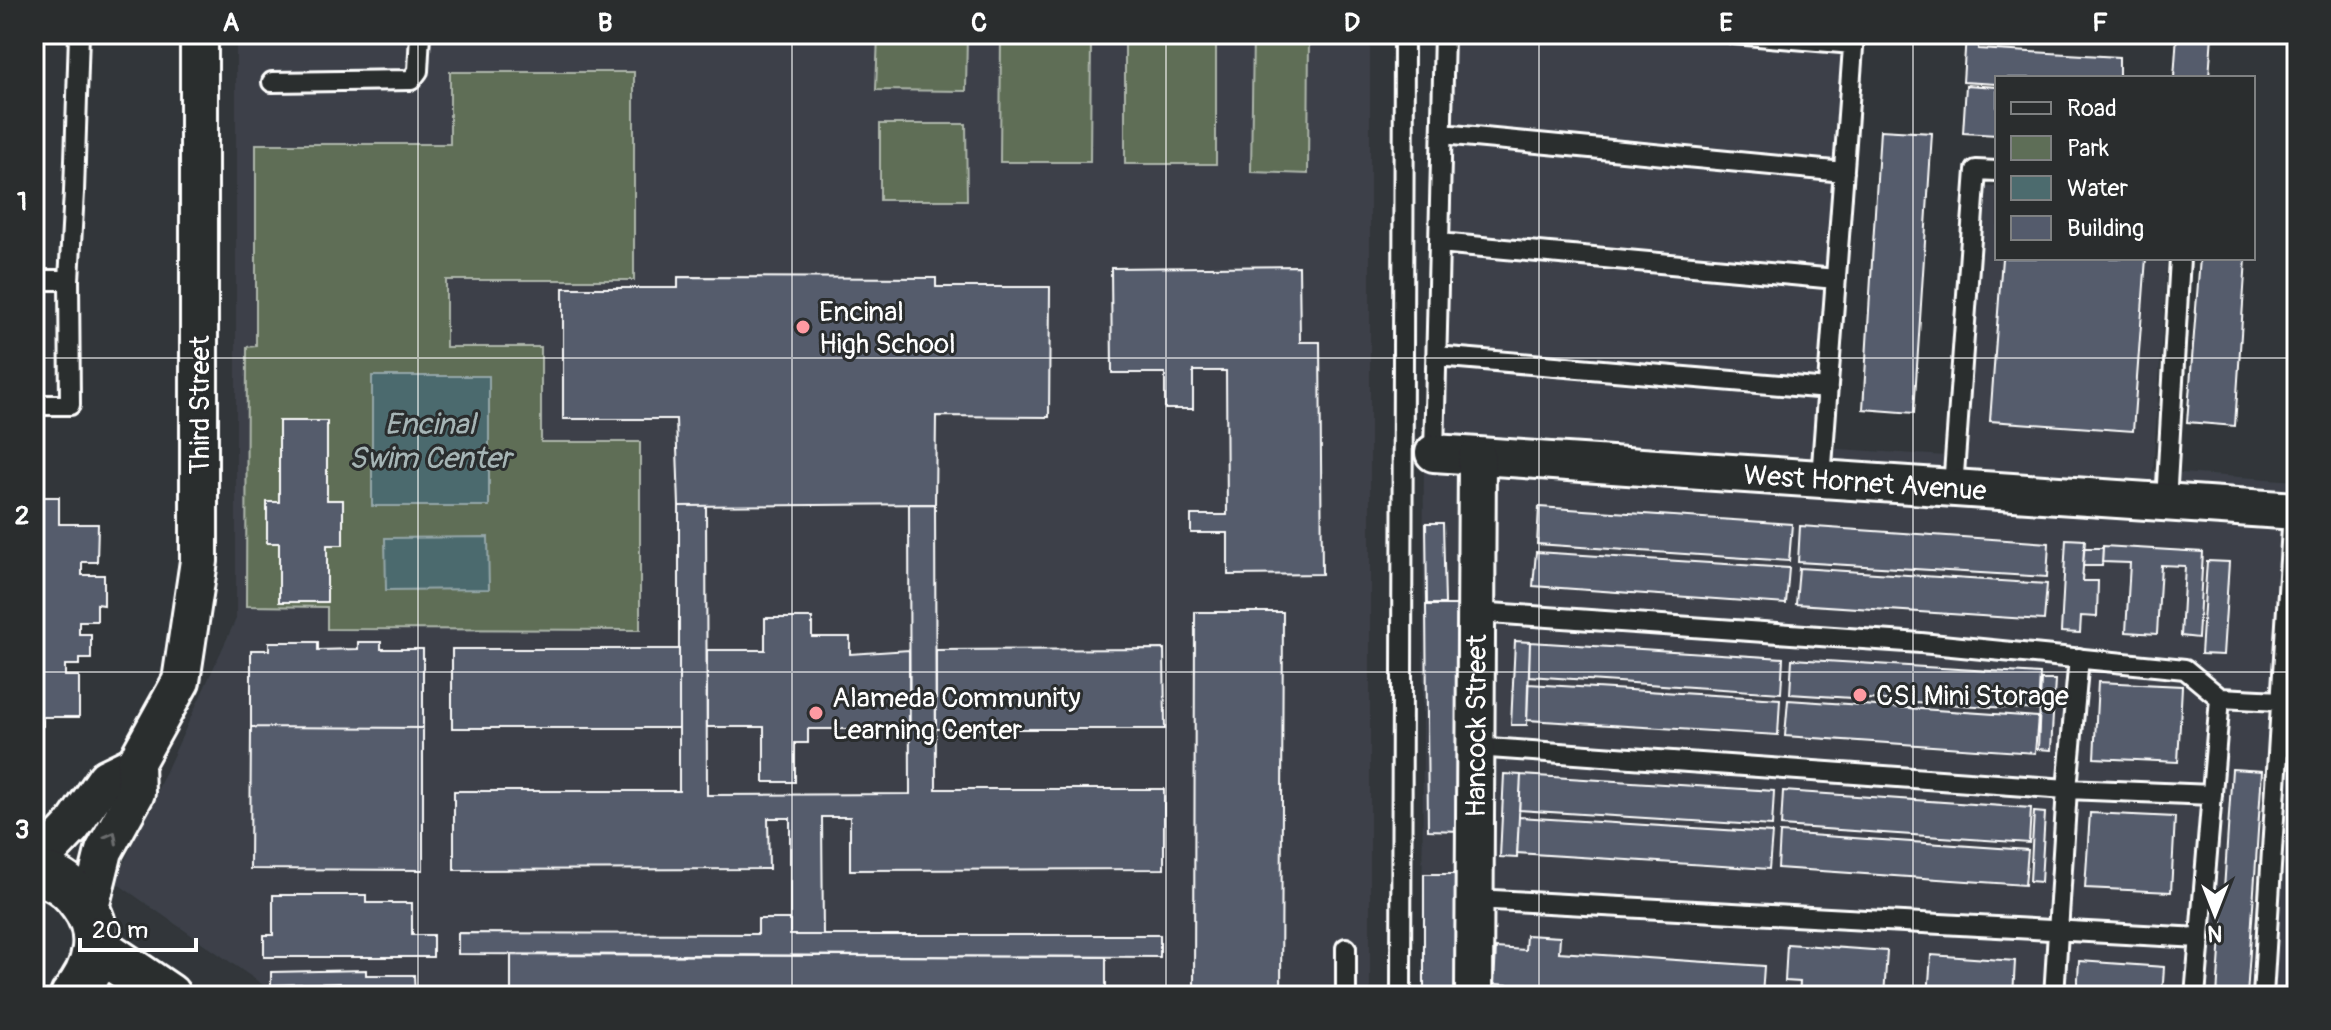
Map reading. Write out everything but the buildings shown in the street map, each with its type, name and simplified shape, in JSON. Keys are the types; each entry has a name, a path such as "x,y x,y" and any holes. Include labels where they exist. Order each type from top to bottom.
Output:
{"street":[{"name":"Third Street","path":"92,929 104,851 136,793 135,764 181,681 199,561 199,34"},
{"name":"West Hornet Avenue","path":"1434,453 2295,511"},
{"name":"Hancock Street","path":"1474,996 1477,457"},
{"name":"Third Street","path":"34,867 72,827 106,778 135,764"},
{"path":"34,873 53,878 74,891 92,929 168,996"},
{"path":"73,996 93,965 92,929"}],"lane":[{"path":"34,405 70,405 69,280 79,34"},
{"path":"272,82 411,80 418,71 420,34"},
{"path":"1401,996 1404,34"},
{"path":"1434,453 1444,34"},
{"path":"1734,34 1854,39 1821,479"},
{"path":"1442,134 1844,172"},
{"path":"1953,488 1976,170 1995,171"},
{"path":"1439,243 1836,279"},
{"path":"2166,502 2180,260"},
{"path":"34,280 69,280"},
{"path":"1436,356 1828,389"},
{"path":"2263,996 2280,701 2295,511"},
{"path":"1476,612 1921,643 2185,669 2220,698 2280,701"},
{"path":"2054,996 2079,658"},
{"path":"2195,996 2220,698"},
{"path":"1475,747 2067,789 2212,795"},
{"path":"1474,899 2200,938"},
{"path":"1346,948 1346,996"}],"shaded area":[{"name":"Encinal High School","path":"236,34 1370,34 1370,996 279,996 115,882 236,619"},
{"name":"CSI Mini Storage","path":"1444,34 1854,34 1824,448 1962,457 1984,187 1995,187 1995,260 2167,260 2153,471 2297,481 2297,996 1422,996 1424,421 1434,422"}],"green space":[{"path":"878,34 967,34 966,91 876,90"},
{"path":"1001,34 1091,34 1090,162 1000,162"},
{"path":"1125,34 1216,34 1216,164 1125,164"},
{"path":"1253,34 1309,34 1308,174 1251,172"},
{"path":"450,72 634,72 634,280 446,280 446,347 541,347 541,442 640,442 640,630 327,629 327,607 246,606 247,347 256,346 256,144 450,144"},
{"path":"880,124 966,124 967,200 880,200"}],"water":[{"name":"Encinal Swim Center","path":"372,376 489,376 489,506 372,506"},
{"path":"488,537 489,589 386,590 385,538"}],"place":[{"name":"Encinal High School","path":"803,327"},
{"name":"CSI Mini Storage","path":"1860,695"},
{"name":"Alameda Community Learning Center","path":"816,713"}]}
